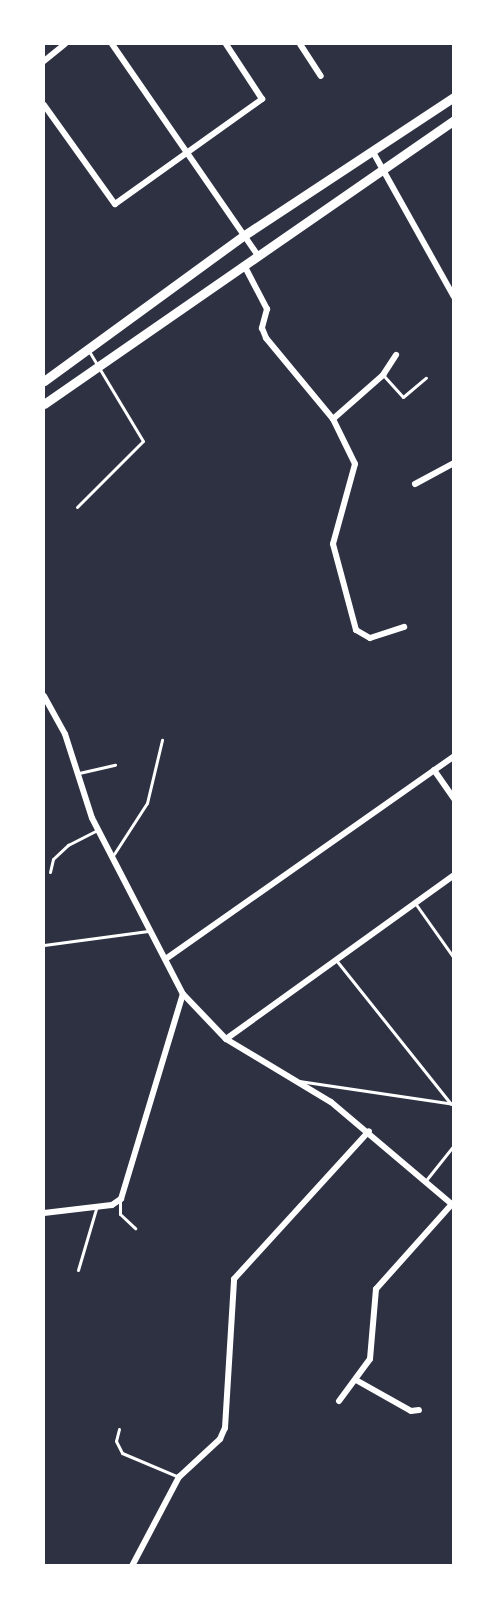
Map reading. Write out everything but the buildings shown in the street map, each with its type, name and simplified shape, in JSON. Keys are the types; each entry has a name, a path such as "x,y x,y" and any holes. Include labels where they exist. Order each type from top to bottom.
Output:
{"main road":[{"path":"44,381 243,236 453,97"},
{"path":"44,404 99,362 453,120"}],"street":[{"path":"44,61 65,44"},
{"path":"112,44 185,154 257,254"},
{"path":"44,105 115,204 262,99 226,44"},
{"path":"300,44 321,76"},
{"path":"373,152 453,294"},
{"path":"243,264 267,309 262,328 266,338 333,419 355,464 333,544 356,630 370,639 404,627"},
{"path":"333,419 383,375 396,355"},
{"path":"415,484 453,463"},
{"path":"44,696 78,773 99,830 153,930 183,994 226,1039 369,1131 428,1179 453,1205 372,1297 374,1343 356,1380 339,1401"},
{"path":"167,958 453,756"},
{"path":"434,770 453,798"},
{"path":"226,1039 453,875"},
{"path":"44,1213 97,1207 120,1199 183,994"},
{"path":"132,1566 179,1477 220,1439 225,1428 234,1279 369,1131"},
{"path":"356,1380 411,1411 419,1410"}],"lane":[{"path":"77,507 143,441 99,362 88,350"},
{"path":"383,375 404,397 426,378"},
{"path":"114,854 147,803 162,740"},
{"path":"78,773 115,765"},
{"path":"50,872 53,859 68,845 99,830"},
{"path":"415,903 453,958"},
{"path":"44,945 153,930"},
{"path":"335,959 452,1104"},
{"path":"288,1080 452,1104"},
{"path":"428,1179 453,1145"},
{"path":"120,1199 120,1214 135,1228"},
{"path":"78,1270 97,1207"},
{"path":"119,1429 122,1453 179,1477"}]}
